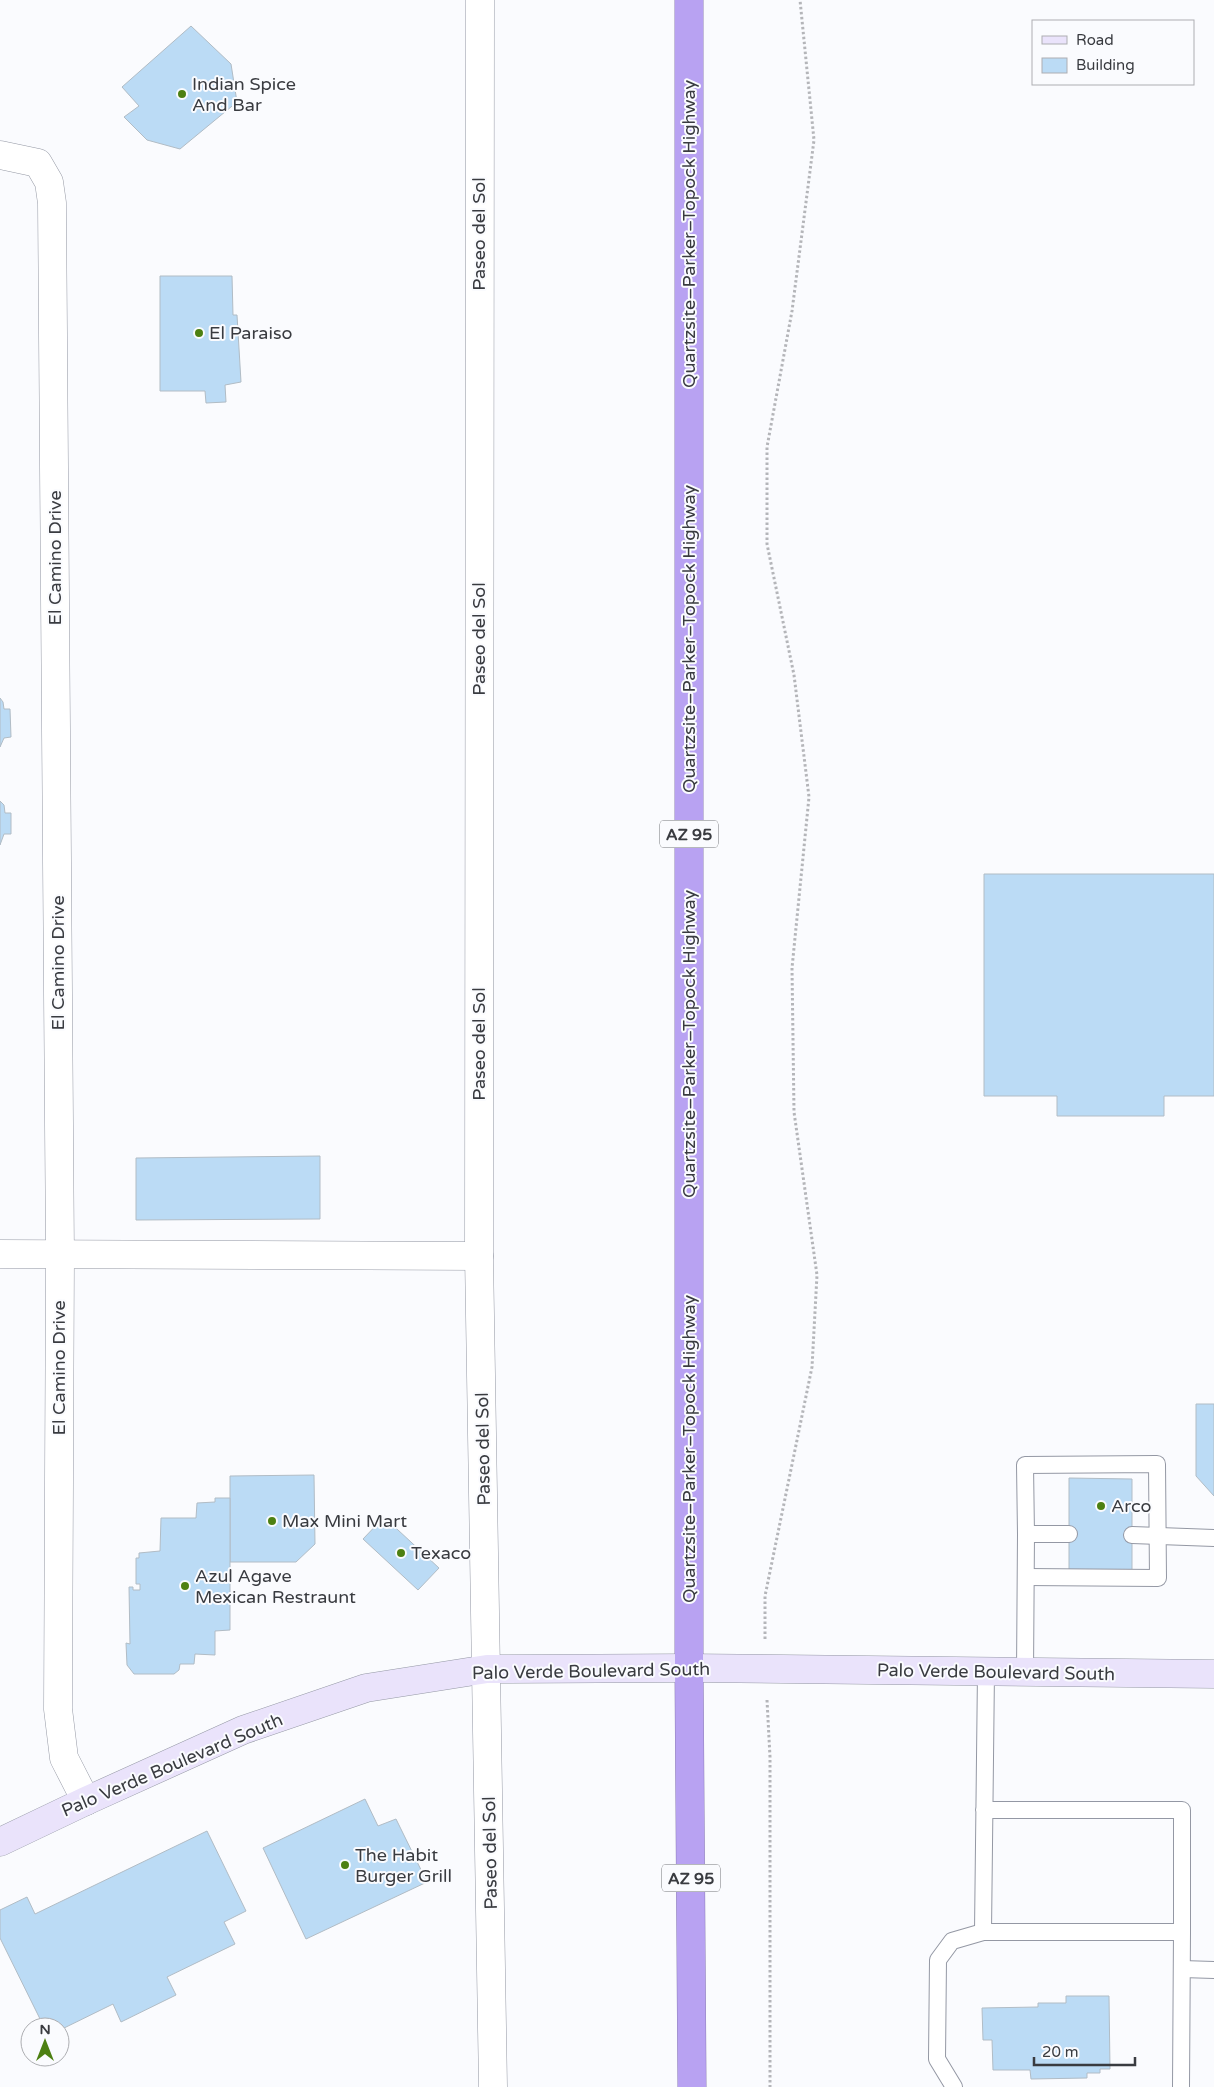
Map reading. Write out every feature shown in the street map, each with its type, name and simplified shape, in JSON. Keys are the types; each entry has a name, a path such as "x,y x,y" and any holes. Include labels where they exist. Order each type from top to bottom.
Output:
{"highway":[{"name":"Quartzsite–Parker–Topock Highway","path":"689,0 692,2087"}],"street":[{"name":"Paseo del Sol","path":"480,0 479,1256 493,2087"},
{"name":"El Camino Drive","path":"0,155 38,162 49,182 52,203 60,1255 58,1708 64,1758 86,1800"},
{"path":"0,1254 479,1256"},
{"name":"Palo Verde Boulevard South","path":"0,1842 86,1800 243,1730 366,1688 487,1669 690,1668 1214,1674"}],"lane":[{"path":"1025,1672 1025,1465 1157,1464 1158,1578 1026,1577"},
{"path":"1026,1534 1069,1534"},
{"path":"1132,1535 1214,1538"},
{"path":"983,1932 986,1671"},
{"path":"984,1810 1182,1810 1181,2087"},
{"path":"954,2087 937,2059 938,1960 952,1941 983,1932 1182,1932"},
{"path":"1182,1969 1214,1970"}],"path":[{"path":"770,2087 770,1757 765,1669 765,1596 812,1368 817,1276 794,1112 792,968 809,797 794,675 767,544 767,447 792,311 814,140 800,0"}],"building":[{"name":"Indian Spice And Bar","path":"191,26 231,64 237,102 180,149 147,140 124,117 139,106 122,87"},
{"name":"El Paraiso","path":"160,276 232,276 233,315 237,315 241,382 225,385 226,402 206,403 205,391 160,391"},
{"path":"0,698 4,709 10,709 11,737 4,738 0,747"},
{"path":"0,801 4,805 5,813 11,813 11,834 4,834 0,845"},
{"path":"984,874 1214,874 1214,1096 1164,1096 1164,1116 1057,1116 1057,1096 984,1096"},
{"path":"320,1156 320,1219 136,1220 136,1158"},
{"path":"1196,1404 1214,1404 1214,1496 1196,1476"},
{"name":"Max Mini Mart","path":"314,1475 315,1544 296,1562 230,1562 230,1476"},
{"name":"Arco","path":"1069,1478 1132,1479 1132,1573 1069,1573"},
{"name":"Azul Agave Mexican Restraunt","path":"215,1498 230,1498 230,1630 215,1631 215,1655 195,1654 194,1664 180,1664 179,1670 174,1674 134,1674 127,1665 126,1643 130,1644 129,1587 133,1587 133,1590 140,1590 140,1584 136,1584 136,1558 139,1558 139,1553 160,1551 161,1518 196,1518 197,1503 215,1502"},
{"name":"Texaco","path":"384,1517 439,1568 418,1590 363,1539"},
{"name":"The Habit Burger Grill","path":"365,1799 378,1826 396,1819 427,1882 306,1939 263,1848"},
{"path":"207,1831 246,1911 224,1922 235,1944 167,1977 176,1995 121,2022 113,2004 70,2025 70,2017 39,2017 0,1938 0,1910 27,1897 35,1914"},
{"path":"1066,1996 1109,1996 1110,2069 1100,2069 1100,2073 1087,2073 1087,2078 1031,2079 1030,2070 993,2070 992,2040 983,2040 982,2008 1038,2007 1038,2003 1066,2003"}],"place":[{"name":"Indian Spice And Bar","path":"182,94"},
{"name":"El Paraiso","path":"199,333"},
{"name":"Arco","path":"1101,1506"},
{"name":"Max Mini Mart","path":"272,1521"},
{"name":"Texaco","path":"401,1553"},
{"name":"Azul Agave Mexican Restraunt","path":"185,1586"},
{"name":"The Habit Burger Grill","path":"345,1865"}]}
